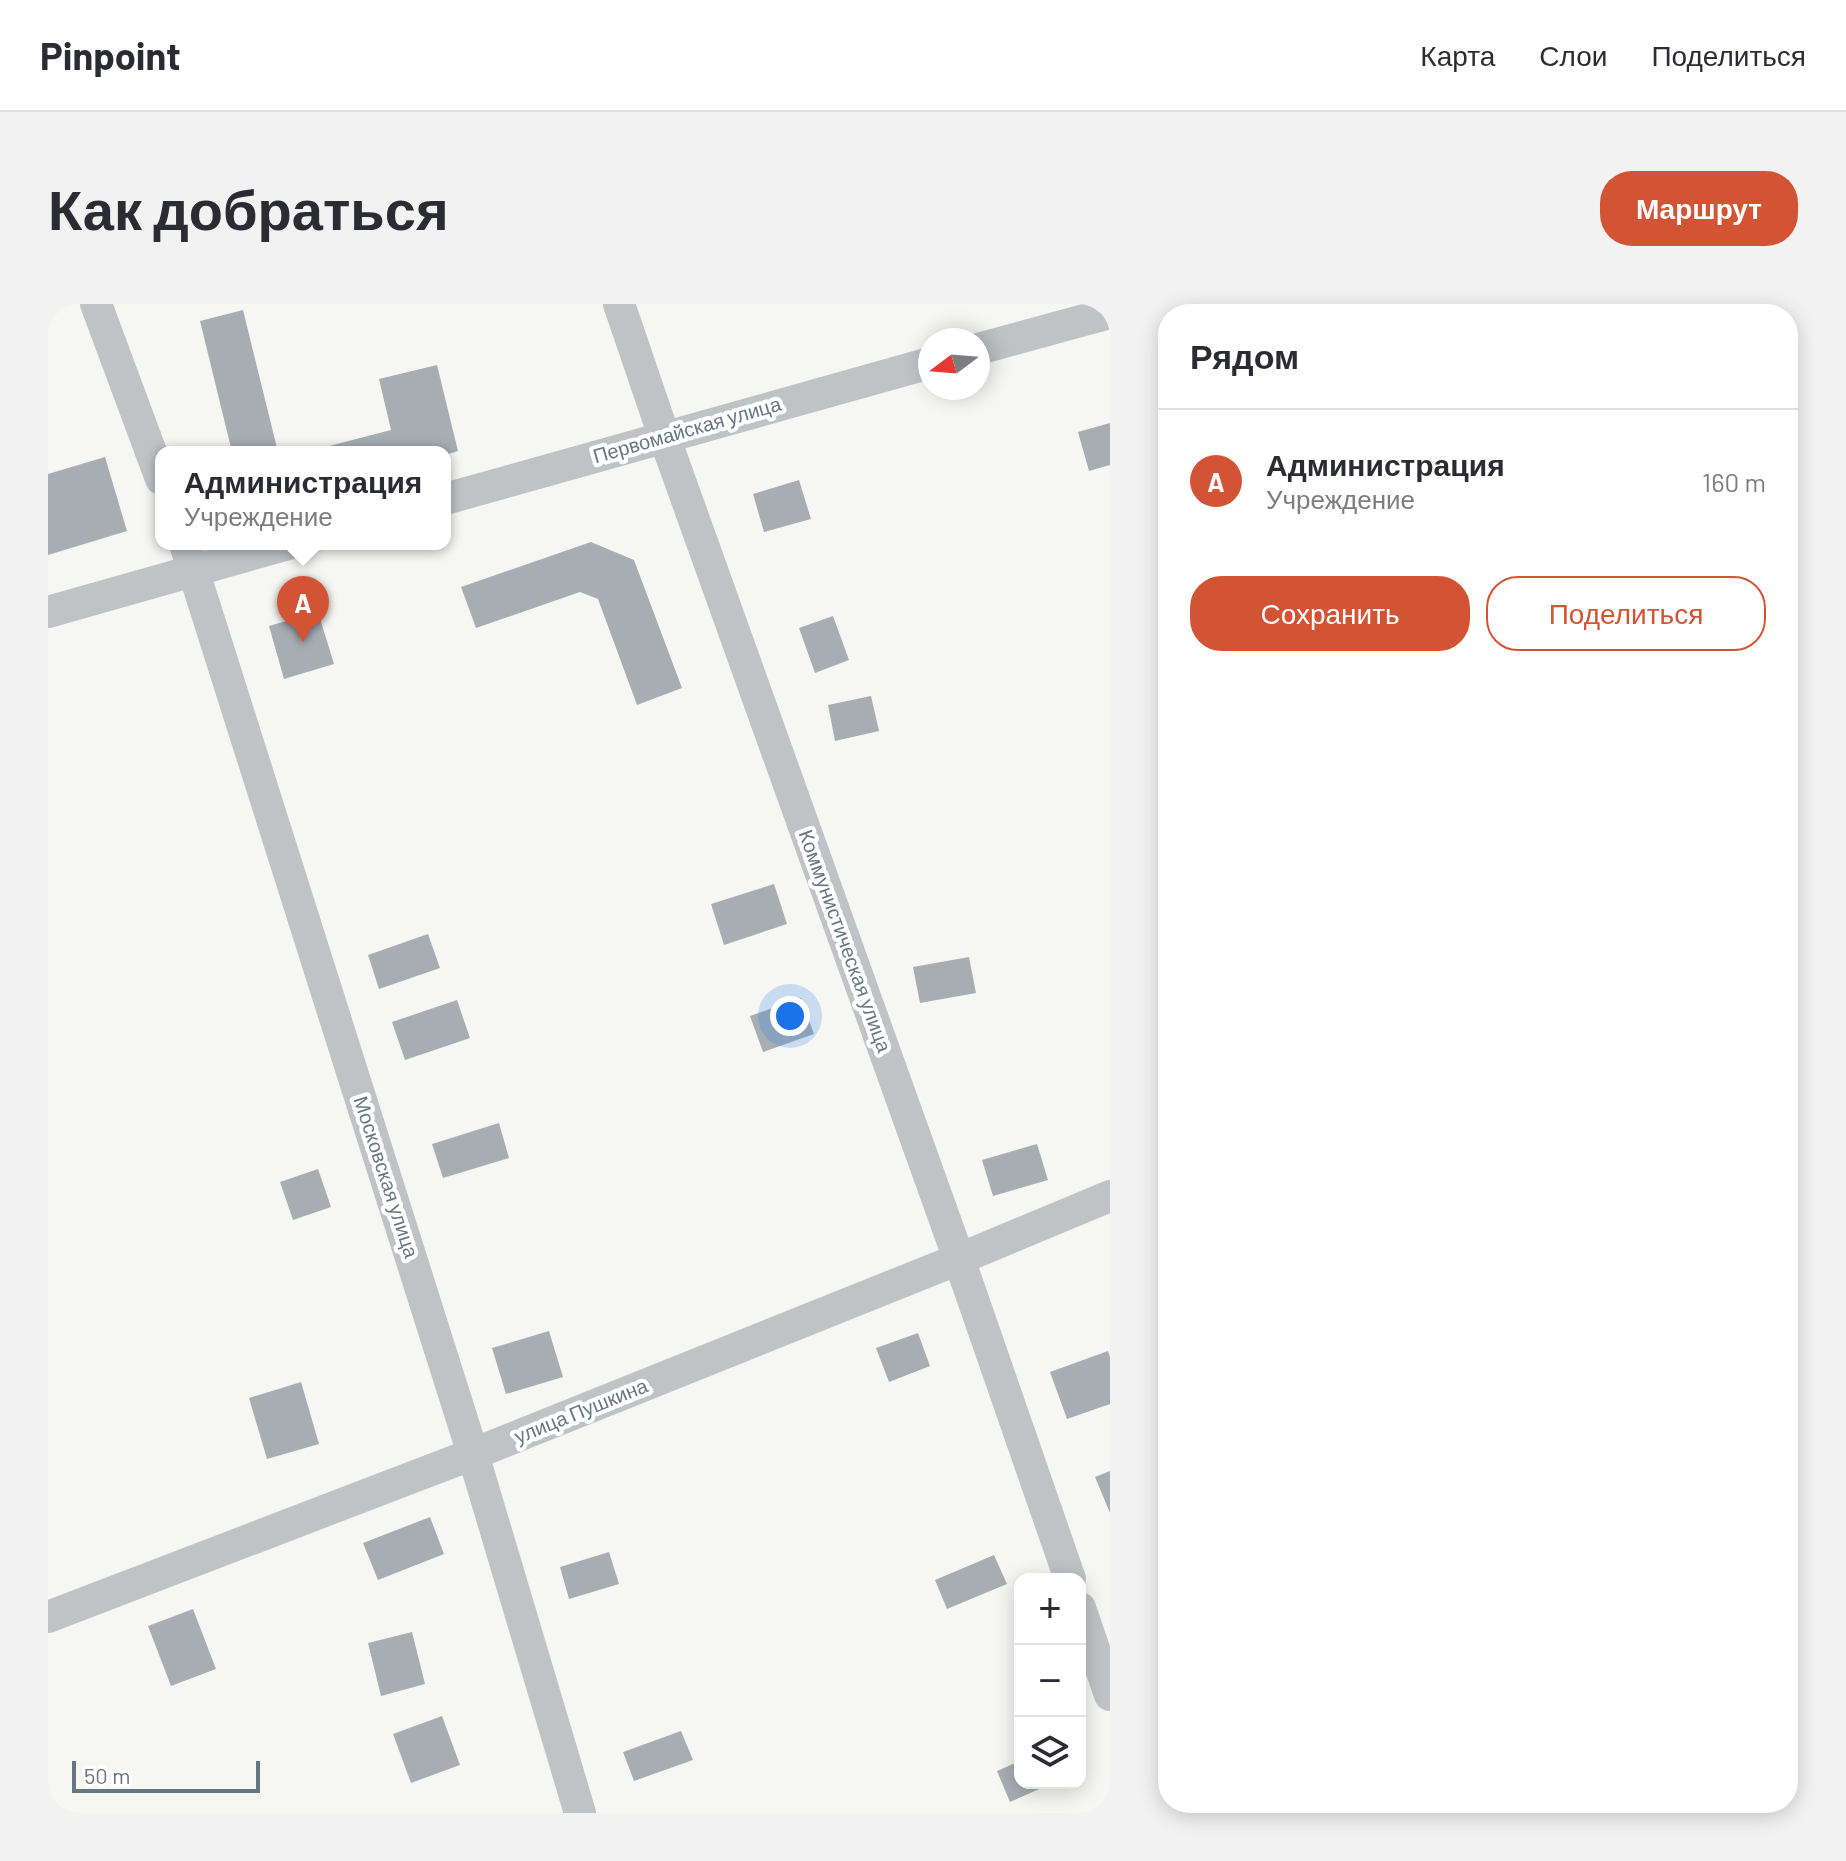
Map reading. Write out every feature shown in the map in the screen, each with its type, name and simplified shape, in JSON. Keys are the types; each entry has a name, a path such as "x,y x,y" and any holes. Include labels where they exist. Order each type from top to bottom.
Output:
{"street":[{"path":"96,304 155,463"},
{"name":"Коммунистическая улица","path":"619,304 1068,1573"},
{"path":"990,346 1110,313"},
{"name":"Первомайская улица","path":"451,497 918,366"},
{"path":"48,612 190,557 243,550"},
{"name":"Московская улица","path":"190,557 473,1454 580,1813"},
{"name":"улица Пушкина","path":"48,1617 473,1454 1110,1196"},
{"path":"1086,1625 1110,1695"}],"building":[{"path":"243,310 277,446 231,446 200,321"},
{"path":"437,365 458,451 451,453 451,446 329,446 391,430 379,379"},
{"path":"1110,423 1110,465 1089,471 1078,432"},
{"path":"105,457 127,531 48,555 48,474"},
{"path":"799,480 811,519 764,532 753,494"},
{"path":"591,542 634,560 682,688 637,705 598,599 580,592 476,628 461,587"},
{"path":"318,612 334,664 284,679 269,626"},
{"path":"833,616 849,660 815,673 799,628"},
{"path":"871,696 879,731 835,741 828,705"},
{"path":"774,884 787,924 724,945 711,904"},
{"path":"428,934 440,968 379,989 368,955"},
{"path":"969,957 976,993 920,1003 913,967"},
{"path":"801,998 814,1034 763,1052 750,1016"},
{"path":"457,1000 470,1038 405,1060 392,1022"},
{"path":"499,1123 509,1158 443,1178 432,1144"},
{"path":"1037,1144 1048,1180 993,1196 982,1160"},
{"path":"318,1169 331,1207 293,1220 280,1182"},
{"path":"549,1331 563,1377 506,1394 492,1348"},
{"path":"918,1333 930,1366 889,1382 876,1348"},
{"path":"1108,1351 1110,1404 1067,1419 1050,1372"},
{"path":"301,1382 319,1444 267,1459 249,1398"},
{"path":"1110,1471 1110,1513 1095,1477"},
{"path":"430,1517 444,1554 378,1580 363,1543"},
{"path":"609,1552 619,1584 569,1599 560,1567"},
{"path":"994,1555 1007,1584 947,1609 935,1580"},
{"path":"193,1609 216,1669 171,1686 148,1626"},
{"path":"412,1632 425,1684 381,1696 368,1643"},
{"path":"442,1716 460,1765 411,1783 393,1734"},
{"path":"681,1731 693,1760 634,1781 623,1752"},
{"path":"1014,1764 1014,1789 1039,1789 1010,1802 997,1771"}],"place":[{"name":"Администрация","path":"303,642"}]}
